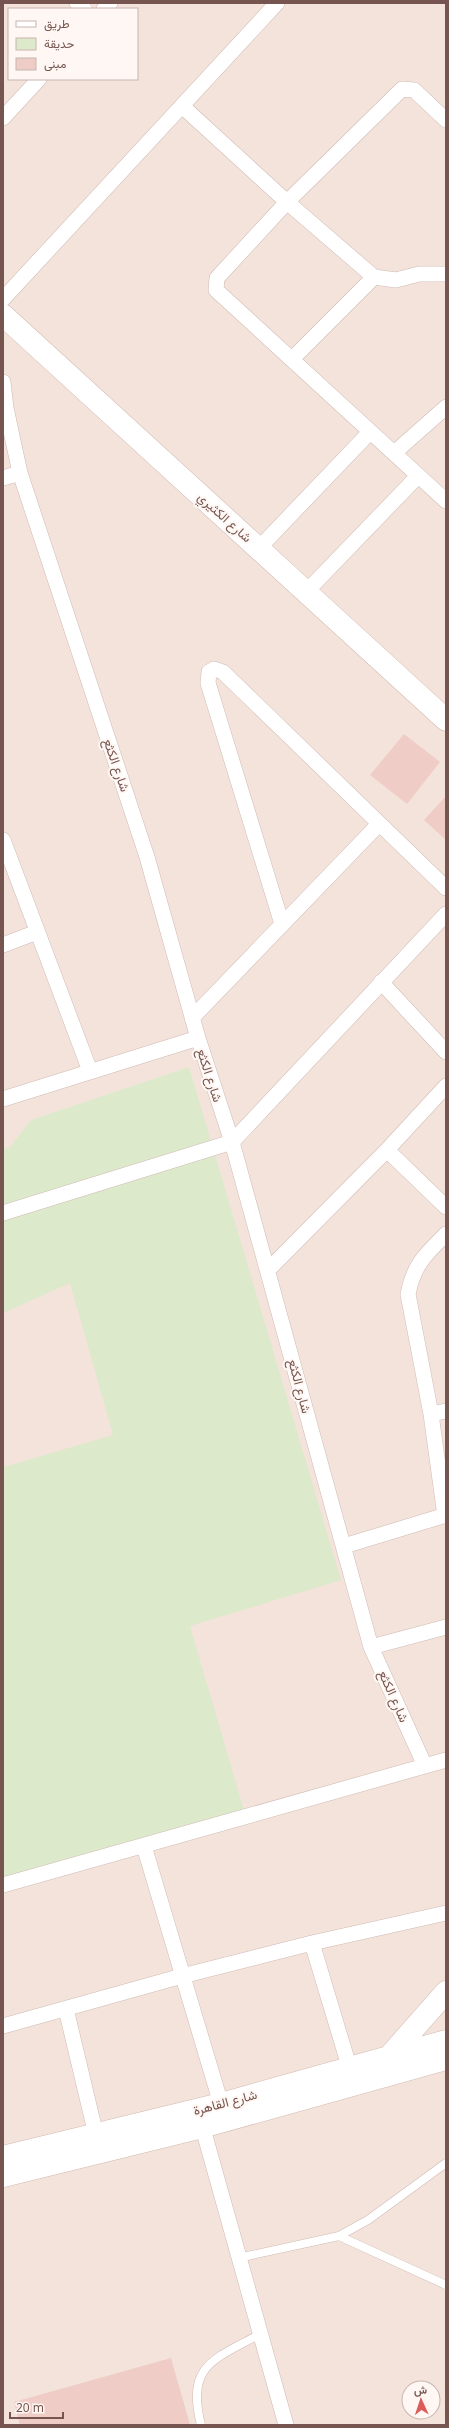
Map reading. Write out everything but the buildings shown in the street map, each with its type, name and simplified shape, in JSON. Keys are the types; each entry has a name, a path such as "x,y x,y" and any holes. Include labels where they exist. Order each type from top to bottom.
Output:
{"street":[{"path":"3,299 277,3"},
{"path":"3,118 38,80"},
{"path":"446,120 414,90 402,89 287,202 217,278 215,284 216,290 446,501"},
{"path":"182,106 287,202 374,277 396,280 419,274 446,274"},
{"path":"292,360 374,277"},
{"name":"شارع الكثيري","path":"3,315 446,720"},
{"name":"شارع الكثع","path":"3,382 6,408 20,473 148,857 192,1018 232,1142 372,1647 425,1766"},
{"path":"394,453 446,407"},
{"path":"258,548 370,432"},
{"path":"3,478 20,473"},
{"path":"306,592 418,476"},
{"path":"282,924 208,683 208,672 214,669 223,672 446,888"},
{"path":"192,1018 379,824"},
{"path":"3,840 90,1071"},
{"path":"3,1213 232,1142 446,914"},
{"path":"3,945 38,932"},
{"path":"381,982 446,1052"},
{"path":"3,1099 198,1038"},
{"path":"268,1270 387,1150 446,1086"},
{"path":"387,1150 446,1207"},
{"path":"344,1546 445,1516 431,1414 408,1294 412,1275 418,1262 446,1234"},
{"path":"431,1414 446,1411"},
{"path":"372,1647 446,1627"},
{"path":"3,1885 446,1760"},
{"path":"144,1846 221,2104"},
{"path":"3,2026 182,1976 312,1943 446,1913"},
{"path":"312,1943 359,2077 389,2057 446,1992"},
{"path":"66,2009 96,2135"},
{"path":"389,2057 446,2041"},
{"name":"شارع القاهرة","path":"3,2157 96,2135 200,2118 221,2104 446,2059"},
{"name":"شارع القاهرة","path":"3,2176 200,2118 359,2077"},
{"path":"200,2118 286,2425"}],"lane":[{"path":"238,2258 339,2236 368,2220 446,2163"},
{"path":"339,2236 446,2285"},
{"path":"201,2425 195,2394 200,2374 218,2357 260,2334"}],"shaded area":[{"path":"3,3 446,3 446,2425 3,2425"}],"green space":[{"path":"189,1067 341,1580 190,1626 246,1817 3,1888 3,1467 113,1435 70,1283 3,1313 3,1150 10,1147 31,1120"}]}
